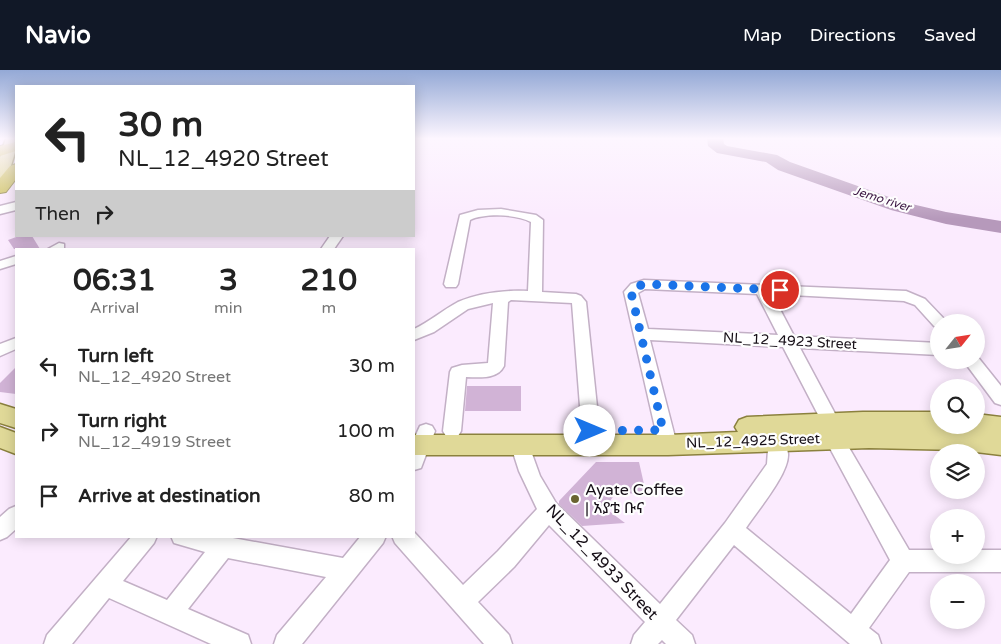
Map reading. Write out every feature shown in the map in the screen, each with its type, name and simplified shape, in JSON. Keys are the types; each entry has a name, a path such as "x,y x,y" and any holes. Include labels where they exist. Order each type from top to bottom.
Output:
{"highway":[{"path":"0,188 7,165"}],"main road":[{"path":"0,179 5,165"},
{"path":"0,413 15,420"},
{"name":"NL_12_4925 Street","path":"832,431 878,421 930,421"},
{"path":"985,425 1001,426"},
{"name":"NL_12_4925 Street","path":"418,443 452,431 591,438 666,438 832,431 959,440 1001,445"},
{"path":"0,437 15,444"},
{"name":"NL_12_4925 Street","path":"418,443 520,446 591,438"}],"street":[{"path":"0,210 15,206"},
{"path":"451,284 464,218 475,213 528,215 537,220 535,296"},
{"path":"328,248 335,237"},
{"path":"0,264 15,260"},
{"path":"666,438 631,292 636,287 644,284 906,296 920,302 931,314"},
{"path":"762,290 832,431 903,561"},
{"path":"415,335 429,328 463,306 478,301 510,295 576,299 579,302 591,438"},
{"path":"452,431 458,372 464,370 489,370 494,369 496,366 501,300 505,297"},
{"name":"NL_12_4923 Street","path":"641,334 930,349"},
{"path":"0,350 15,343"},
{"path":"979,369 998,390"},
{"path":"644,644 732,530 779,461 779,452 770,433"},
{"name":"NL_12_4933 Street","path":"520,446 524,462 549,510 683,644"},
{"path":"462,602 506,559 549,510"},
{"path":"0,530 15,517"},
{"path":"732,530 861,638 903,561"},
{"path":"56,644 144,538"},
{"path":"189,538 223,547 346,570"},
{"path":"293,641 346,570 373,538"},
{"path":"405,538 500,644"},
{"path":"172,613 223,547"},
{"path":"903,561 1001,561"},
{"path":"106,585 239,644"}],"building":[{"path":"16,237 33,237 39,248 14,249 8,240"},
{"path":"15,368 15,394 0,392 0,383"},
{"path":"467,386 521,386 521,411 465,411"},
{"path":"596,462 639,462 646,493 615,494 605,508 625,523 582,526 559,504 559,501"}],"waterway":[{"name":"Jemo river","path":"782,165 897,206 946,218 1001,227"}],"place":[{"name":"Ayate Coffee | አያቴ ቡና","path":"575,499"}],"route":[{"path":"590,431 663,430 631,292 636,287 644,284 780,290"}]}
